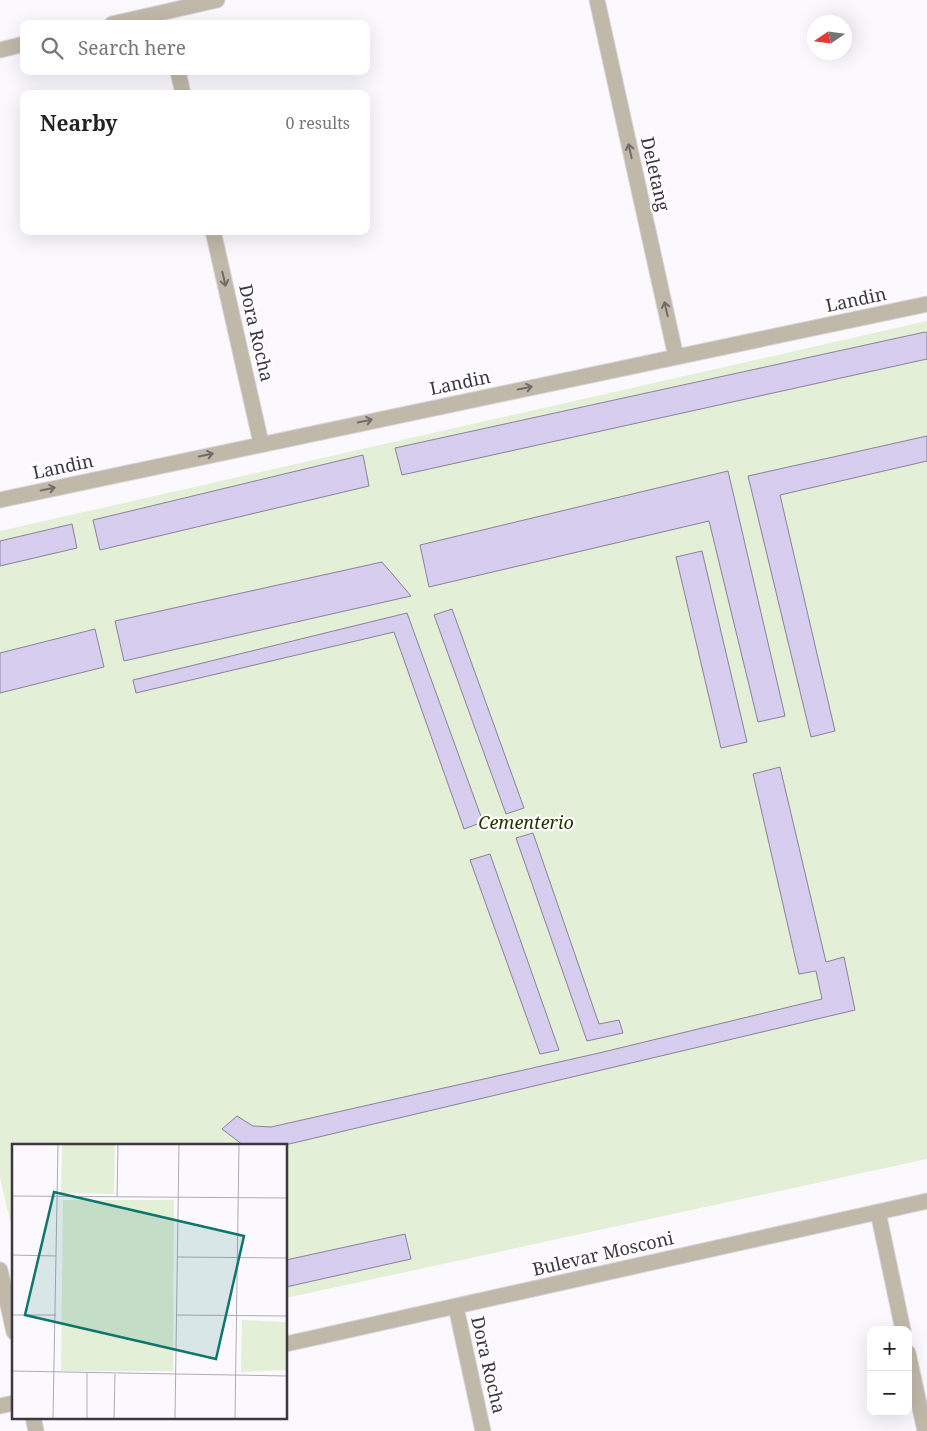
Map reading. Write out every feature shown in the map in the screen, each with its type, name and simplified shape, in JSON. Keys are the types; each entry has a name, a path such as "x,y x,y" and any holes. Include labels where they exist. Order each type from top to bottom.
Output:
{"street":[{"path":"129,20 217,0"},
{"name":"Deletang","path":"597,0 676,357"},
{"path":"0,50 20,45"},
{"path":"179,75 181,90"},
{"name":"Dora Rocha","path":"214,235 261,443"},
{"name":"Landin","path":"0,500 261,443 927,304"},
{"name":"Bulevar Mosconi","path":"288,1344 927,1201"},
{"path":"878,1212 902,1326"},
{"path":"0,1270 12,1323"},
{"name":"Dora Rocha","path":"456,1307 484,1431"},
{"path":"912,1371 925,1431"},
{"path":"33,1418 36,1431"}],"green space":[{"name":"Cementerio","path":"927,321 927,1159 288,1298 288,1144 12,1144 12,1229 0,1178 0,531"}],"building":[{"path":"927,333 927,359 402,475 395,448"},
{"path":"927,436 927,461 780,495 835,731 811,737 748,476"},
{"path":"363,455 369,486 100,550 93,520"},
{"path":"728,471 785,716 758,722 709,521 429,587 420,545"},
{"path":"72,524 77,548 0,566 0,541"},
{"path":"702,551 747,742 721,748 676,557"},
{"path":"382,562 411,596 124,661 115,621"},
{"path":"452,609 524,808 506,814 434,615"},
{"path":"407,613 483,822 464,829 394,632 136,693 133,680"},
{"path":"95,629 104,667 0,693 0,653"},
{"path":"780,767 826,962 844,957 855,1010 288,1144 242,1144 222,1129 237,1116 253,1126 271,1127 599,1053 822,999 816,971 799,974 753,774"},
{"path":"533,833 599,1024 619,1020 623,1033 587,1041 516,838"},
{"path":"490,854 559,1050 540,1054 470,860"},
{"path":"405,1234 411,1259 288,1287 288,1260"}]}
